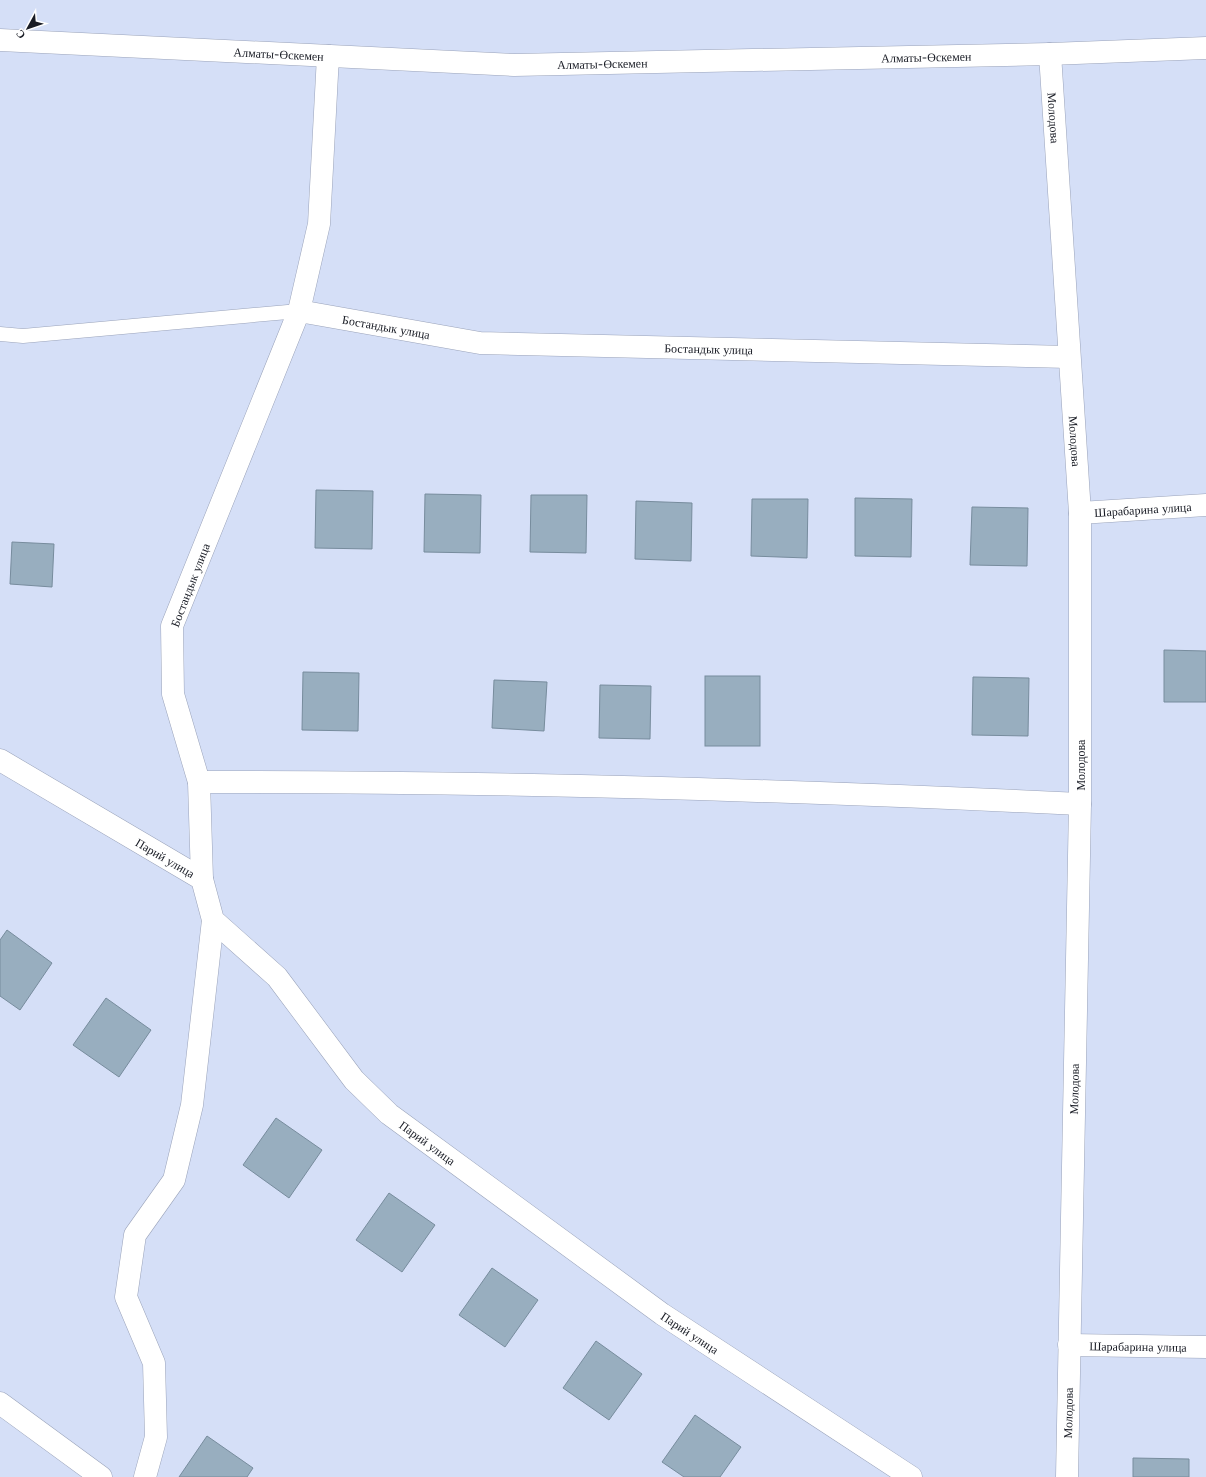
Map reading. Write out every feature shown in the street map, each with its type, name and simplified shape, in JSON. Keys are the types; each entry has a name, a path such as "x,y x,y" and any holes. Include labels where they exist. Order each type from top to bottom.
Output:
{"main road":[{"name":"Алматы-Өскемен","path":"0,40 514,65 1050,54 1206,48"},
{"name":"Молодова","path":"1050,54 1080,513 1080,804 1066,1477"},
{"path":"299,311 319,224 328,56"},
{"name":"Бостандык улица","path":"202,879 199,782 173,694 172,626 299,311 480,343 1070,357"},
{"name":"Шарабарина улица","path":"1080,513 1206,504"},
{"name":"Парий улица","path":"0,760 202,879 213,920 277,977 354,1080 389,1114 662,1314 911,1477"},
{"path":"199,782 409,783 886,794 1080,804"},
{"path":"145,1477 156,1437 154,1363 126,1297 135,1235 174,1180 190,1112 213,920"},
{"name":"Шарабарина улица","path":"1069,1345 1206,1347"},
{"path":"0,1403 101,1477"}],"lane":[{"path":"0,334 23,336 299,311"}],"building":[{"path":"316,490 373,491 372,549 315,548"},
{"path":"425,494 481,495 480,553 424,552"},
{"path":"531,495 587,495 586,553 530,552"},
{"path":"855,498 912,499 911,557 855,556"},
{"path":"752,499 808,499 807,558 751,556"},
{"path":"636,501 692,503 691,561 635,559"},
{"path":"972,507 1028,508 1027,566 970,565"},
{"path":"12,542 54,544 52,587 10,584"},
{"path":"1164,650 1206,651 1206,702 1164,702"},
{"path":"303,672 359,673 358,731 302,730"},
{"path":"705,676 760,676 760,746 705,746"},
{"path":"973,677 1029,678 1028,736 972,735"},
{"path":"494,680 547,682 544,731 492,728"},
{"path":"600,685 651,686 650,739 599,738"},
{"path":"7,930 52,963 20,1010 0,996 0,940"},
{"path":"106,998 151,1030 119,1077 73,1045"},
{"path":"276,1118 322,1150 289,1198 243,1165"},
{"path":"389,1193 435,1225 402,1272 356,1240"},
{"path":"492,1268 538,1300 505,1347 459,1315"},
{"path":"596,1341 642,1374 609,1420 563,1388"},
{"path":"695,1415 741,1447 720,1477 684,1477 662,1462"},
{"path":"207,1436 253,1468 247,1477 179,1477"},
{"path":"1133,1458 1189,1459 1189,1477 1133,1477"}]}
